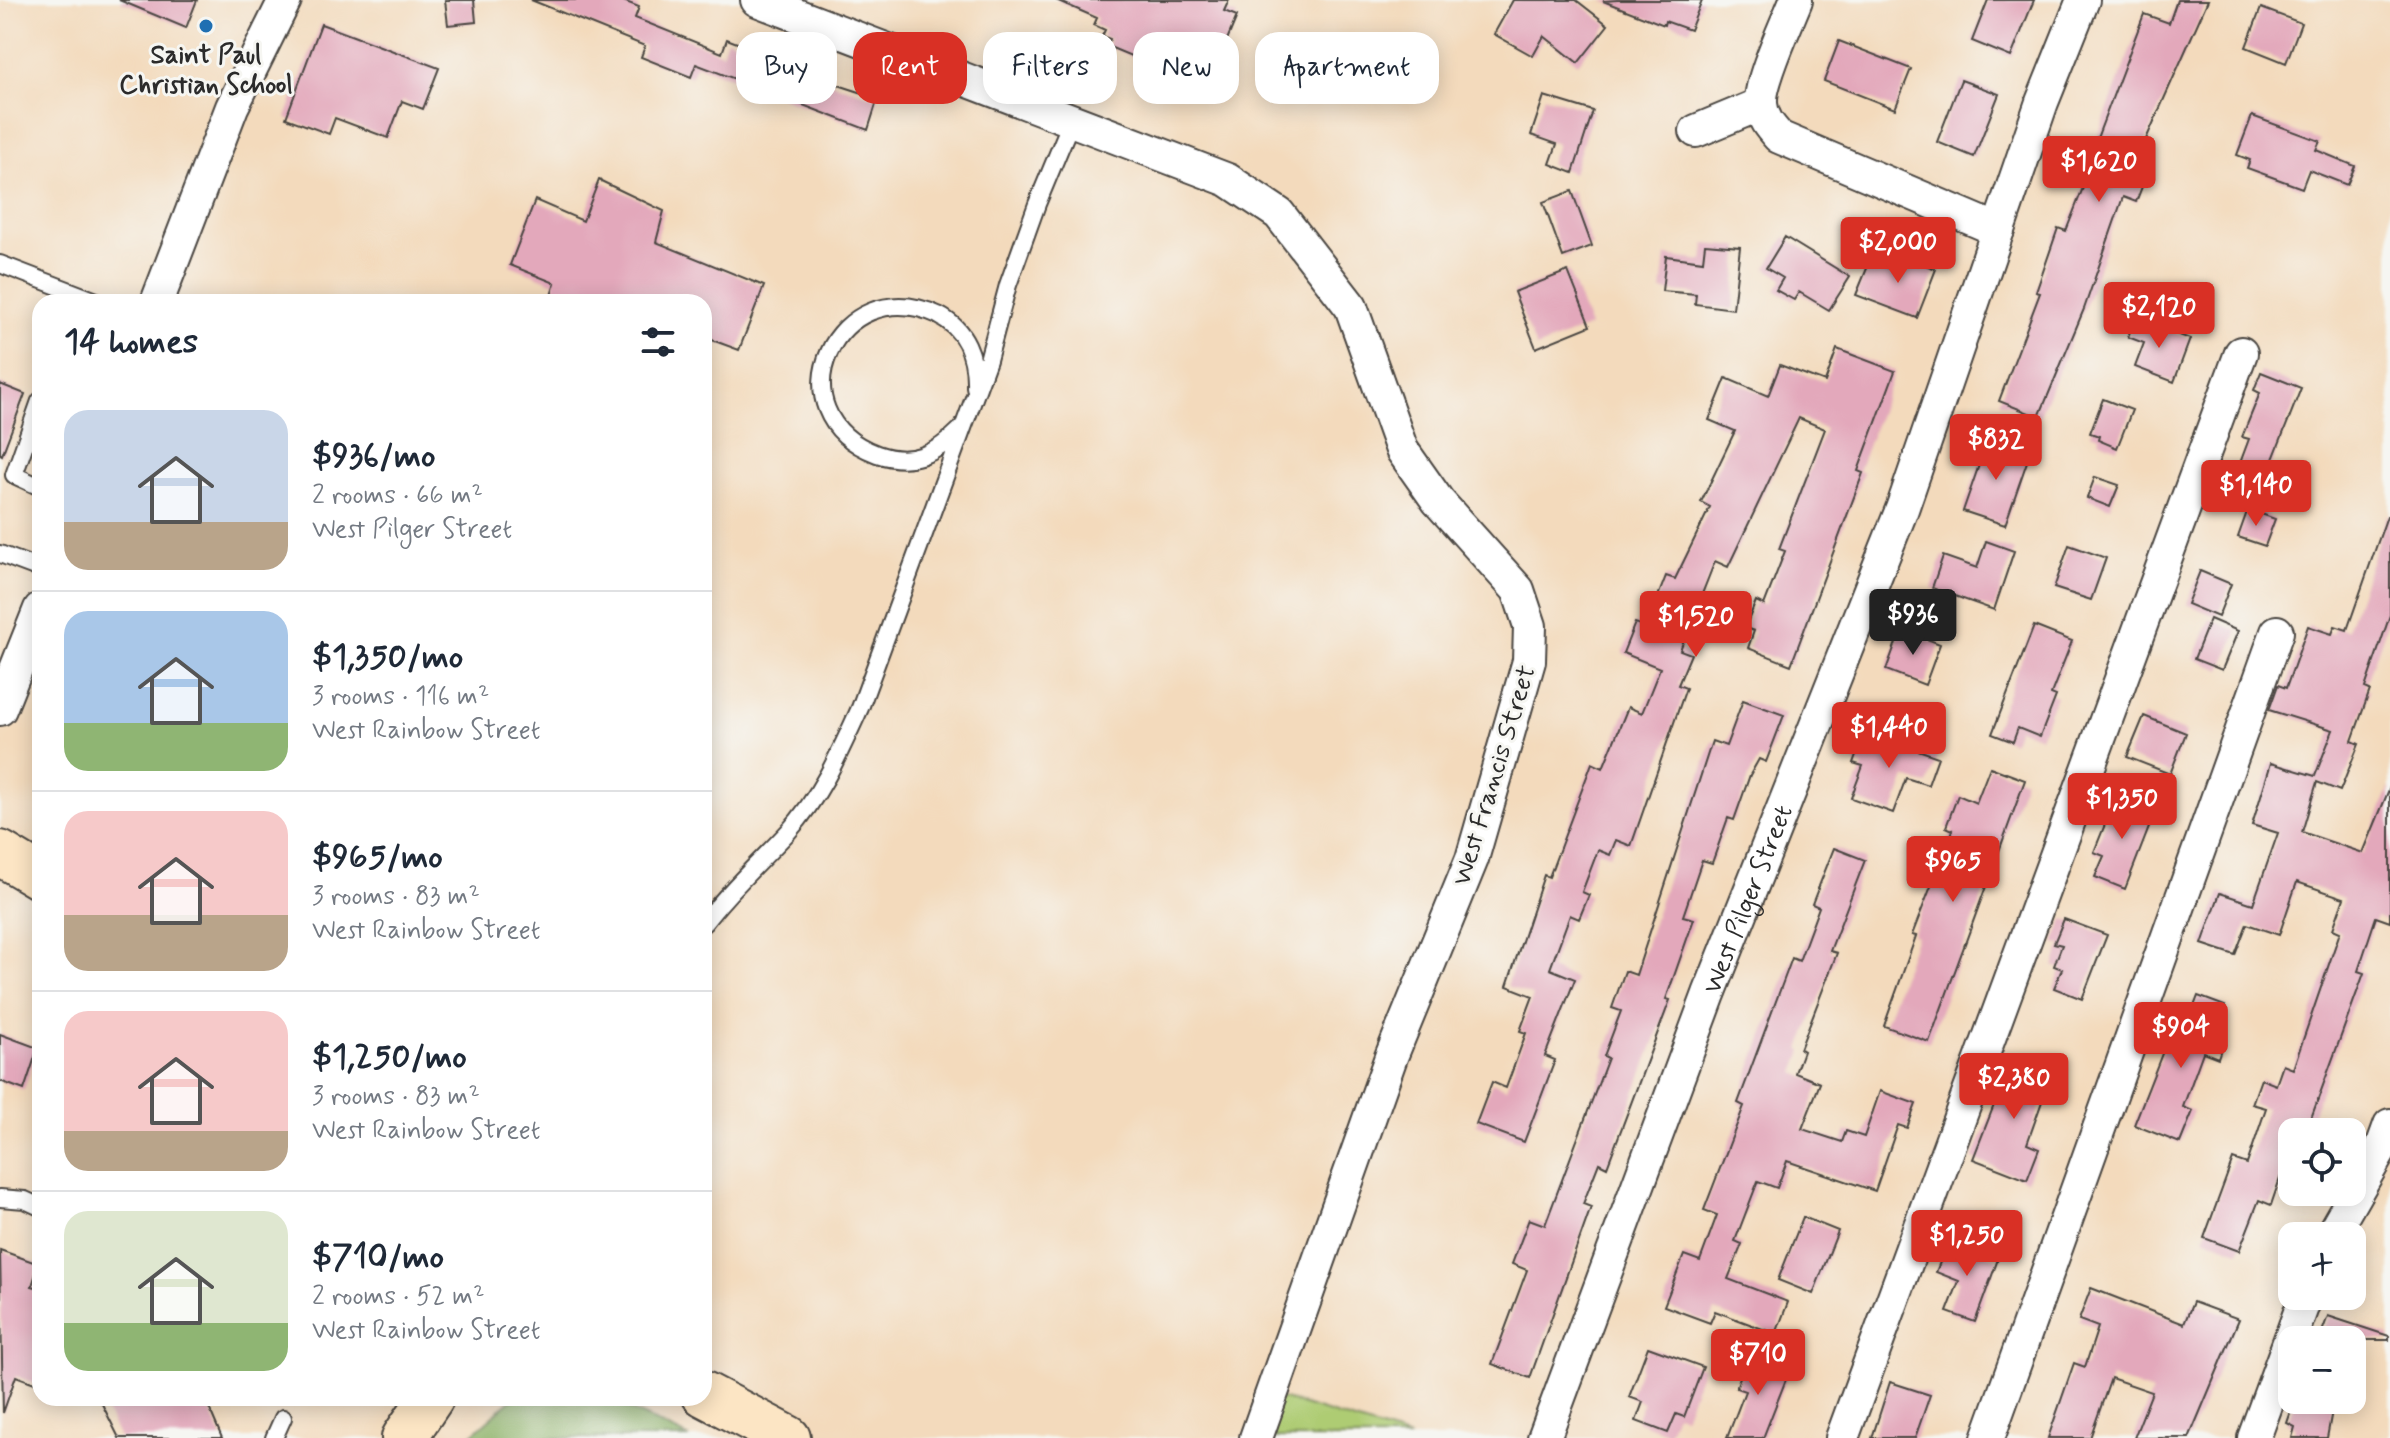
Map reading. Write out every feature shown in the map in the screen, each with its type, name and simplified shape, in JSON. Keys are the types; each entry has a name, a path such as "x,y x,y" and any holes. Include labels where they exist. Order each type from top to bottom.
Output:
{"main road":[{"path":"0,853 32,872"},
{"path":"712,1398 788,1438"},
{"path":"404,1438 426,1406"}],"street":[{"path":"160,294 232,107 285,0"},
{"path":"1796,0 1763,88 1761,104 1766,123 1779,137 1998,230"},
{"name":"West Pilger Street","path":"1544,1438 1709,994 1902,509 2042,102 2083,0"},
{"name":"West Francis Street","path":"774,3 1071,122 1228,180 1279,214 1351,307 1402,450 1438,501 1518,590 1530,626 1529,661 1472,859 1391,1057 1256,1438"},
{"path":"1696,131 1761,104"},
{"path":"1842,1438 2241,353"},
{"path":"0,709 32,629"},
{"path":"1988,1438 2277,632"},
{"path":"2339,1222 2387,1140"},
{"path":"2254,1438 2301,1310"}],"lane":[{"path":"712,914 789,831 814,798 837,759 860,708 964,427 1008,285 1071,122"},
{"path":"0,264 68,294"},
{"path":"964,427 945,445 914,459 877,454 848,437 828,412 820,380 830,345 858,317 895,306 912,306 948,320 958,329 974,361 975,395"},
{"path":"32,424 14,475 32,483"},
{"path":"0,554 32,566"},
{"path":"0,1198 32,1203"},
{"path":"274,1438 283,1418"}],"green space":[{"path":"1271,1395 1410,1438 1255,1438"},
{"path":"504,1406 622,1406 690,1438 468,1438"}],"building":[{"path":"119,0 197,0 186,28"},
{"path":"445,0 474,0 476,22 448,25"},
{"path":"531,0 621,0 639,7 635,18 722,53 727,39 736,42 736,79 696,64 691,77 641,57 645,46"},
{"path":"1056,0 1229,0 1224,11 1237,16 1230,32 1133,32 1133,57 1117,50 1117,32 1104,32 1094,25 1097,18"},
{"path":"1513,0 1576,0 1608,25 1578,63 1544,36 1533,56 1494,34"},
{"path":"1702,0 1690,30 1665,21 1664,25 1603,1"},
{"path":"1988,0 2034,0 2011,57 1972,41"},
{"path":"2177,0 2208,0 2131,173 2145,179 2136,202 2123,197 2084,309 2039,417 1999,401 2040,293 2036,292 2058,228 2066,231 2086,180 2082,178 2144,14 2169,23"},
{"path":"2261,8 2301,23 2286,63 2246,47"},
{"path":"321,24 439,68 423,109 402,101 388,138 335,118 329,134 286,118"},
{"path":"1839,41 1911,69 1895,109 1824,81"},
{"path":"1961,80 1999,94 1974,157 1937,142"},
{"path":"837,85 853,90 853,104 876,104 868,130 800,104 837,104"},
{"path":"1544,96 1593,111 1573,173 1550,164 1557,144 1531,135"},
{"path":"2252,116 2320,141 2316,150 2355,166 2347,185 2309,170 2302,188 2247,168 2250,160 2237,155"},
{"path":"599,180 664,211 656,242 764,286 739,350 712,340 712,294 552,294 555,283 510,265 535,200 583,221"},
{"path":"1572,191 1592,246 1563,257 1543,202"},
{"path":"1785,237 1850,277 1829,310 1799,292 1794,300 1776,290 1783,278 1766,268"},
{"path":"1705,244 1740,247 1733,309 1695,304 1696,294 1662,291 1666,256 1703,261"},
{"path":"1899,255 1936,269 1917,318 1856,295 1870,261 1893,270"},
{"path":"1568,271 1590,326 1536,348 1514,292"},
{"path":"2135,318 2190,339 2174,382 2135,367 2144,343 2128,337"},
{"path":"1837,349 1895,371 1858,471 1863,473 1791,665 1748,648 1754,631 1745,628 1756,601 1764,605 1785,551 1779,549 1825,429 1799,418 1728,567 1715,561 1680,650 1691,654 1678,685 1686,688 1631,846 1616,840 1610,855 1598,850 1582,892 1589,895 1579,919 1570,915 1550,969 1575,979 1545,1056 1555,1060 1524,1142 1476,1124 1492,1082 1506,1088 1526,1033 1520,1031 1533,996 1507,986 1544,875 1549,877 1592,763 1603,768 1628,707 1642,713 1660,668 1623,653 1635,623 1646,627 1666,576 1675,579 1710,507 1701,502 1735,431 1709,420 1726,378 1768,396 1780,365 1825,382"},
{"path":"2261,372 2301,388 2270,467 2276,470 2261,511 2227,498 2249,439 2242,437 2260,393 2254,390"},
{"path":"0,384 25,394 2,455 0,454"},
{"path":"2103,399 2132,410 2117,448 2090,433"},
{"path":"1988,439 2030,453 2005,525 1963,511"},
{"path":"2095,477 2119,485 2110,507 2087,498"},
{"path":"2248,509 2275,519 2265,546 2238,537"},
{"path":"2387,516 2390,516 2390,615 2365,688 2370,690 2352,741 2359,744 2340,791 2317,782 2302,832 2363,853 2390,787 2390,922 2376,917 2358,971 2364,973 2311,1118 2278,1118 2278,1184 2271,1205 2259,1200 2239,1251 2204,1238 2233,1159 2247,1164 2266,1108 2252,1104 2261,1079 2276,1085 2283,1065 2293,1069 2340,932 2333,929 2344,898 2297,882 2279,935 2247,924 2235,955 2202,944 2220,893 2253,904 2278,833 2252,825 2271,763 2315,776 2333,730 2269,710 2278,685 2286,688 2308,626 2332,634 2335,626 2347,630"},
{"path":"1986,541 2014,551 1994,610 1932,588 1943,556 1977,568"},
{"path":"2069,545 2106,558 2091,600 2054,588"},
{"path":"2200,571 2231,584 2218,617 2187,604"},
{"path":"2210,619 2238,631 2222,670 2194,659"},
{"path":"2034,626 2072,641 2051,694 2056,696 2040,737 2018,728 2013,742 1992,734"},
{"path":"1901,629 1940,644 1925,685 1886,670"},
{"path":"1743,700 1784,715 1766,762 1759,759 1734,820 1728,818 1712,863 1702,860 1683,916 1694,919 1666,999 1670,1000 1607,1167 1599,1163 1583,1204 1591,1207 1530,1378 1492,1364 1527,1270 1512,1264 1529,1219 1545,1225 1608,1058 1604,1056 1621,1011 1612,1008 1625,971 1636,975 1712,741 1726,746"},
{"path":"2144,716 2186,733 2170,774 2127,757"},
{"path":"1865,731 1938,757 1928,785 1906,778 1893,813 1851,798 1863,766 1853,763"},
{"path":"1990,767 2025,780 1929,1042 1884,1026 1916,936 1912,935 1953,830 1946,827 1958,795 1976,803"},
{"path":"2116,797 2155,812 2125,889 2095,877 2104,856 2094,852"},
{"path":"1834,848 1865,860 1830,951 1837,953 1800,1049 1803,1051 1795,1073 1820,1083 1802,1129 1842,1142 1846,1131 1864,1137 1880,1091 1916,1104 1907,1128 1898,1125 1875,1191 1787,1161 1777,1188 1758,1181 1735,1241 1742,1244 1728,1279 1788,1302 1776,1334 1715,1311 1710,1323 1664,1306 1684,1255 1700,1261 1717,1215 1704,1210 1744,1106 1738,1103 1792,958 1799,961 1819,907 1812,904"},
{"path":"2064,919 2107,935 2082,999 2054,988 2062,969 2054,966 2062,945 2054,943"},
{"path":"2198,996 2225,1006 2217,1027 2227,1031 2218,1058 2203,1052 2183,1107 2193,1111 2180,1143 2134,1125 2176,1018 2188,1022"},
{"path":"0,1034 32,1046 32,1066 24,1090 0,1081"},
{"path":"2012,1059 2052,1073 2027,1144 2039,1149 2027,1180 1973,1159"},
{"path":"1803,1217 1838,1231 1813,1294 1778,1280"},
{"path":"1949,1240 1998,1259 1975,1322 1947,1312 1959,1281 1936,1272"},
{"path":"0,1250 32,1261 32,1382 16,1376 3,1413"},
{"path":"2091,1288 2184,1324 2193,1302 2239,1319 2189,1438 2134,1438 2152,1392 2111,1378 2090,1438 2048,1438 2074,1363 2085,1367 2098,1327 2079,1320"},
{"path":"2328,1316 2358,1326 2324,1326"},
{"path":"2366,1328 2389,1336 2389,1340 2366,1340"},
{"path":"1648,1347 1703,1367 1684,1417 1676,1414 1668,1433 1636,1421 1643,1402 1629,1397"},
{"path":"1749,1353 1790,1369 1763,1438 1727,1438 1745,1391 1736,1388"},
{"path":"1890,1382 1930,1395 1915,1438 1872,1438"},
{"path":"103,1406 208,1406 222,1438 119,1438"},
{"path":"2290,1414 2331,1414 2327,1438 2292,1438 2295,1427 2287,1423"}],"place":[{"name":"Saint Paul Christian School","path":"206,26"}]}
